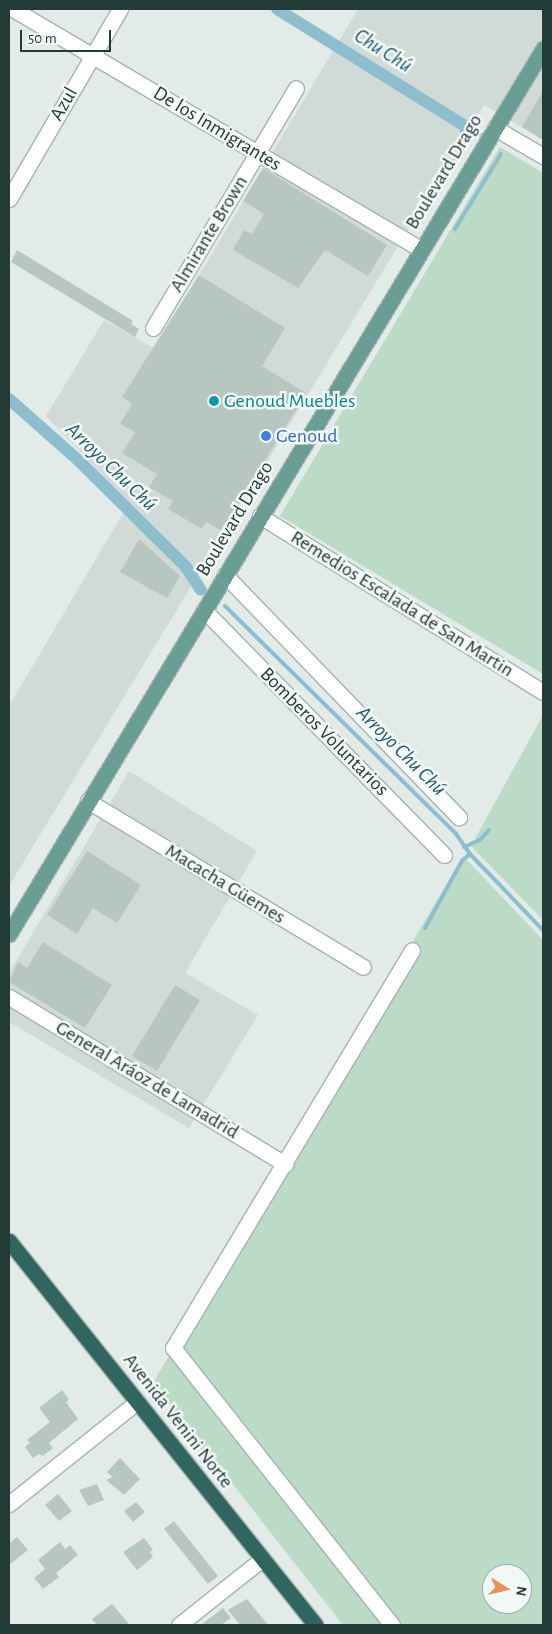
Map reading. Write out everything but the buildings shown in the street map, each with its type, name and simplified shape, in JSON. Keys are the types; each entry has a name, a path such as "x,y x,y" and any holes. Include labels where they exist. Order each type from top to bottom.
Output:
{"highway":[{"name":"Avenida Venini Norte","path":"10,1244 315,1625"}],"main road":[{"name":"Boulevard Drago","path":"9,934 543,49"}],"street":[{"name":"De los Inmigrantes","path":"13,9 421,250"},
{"name":"Azul","path":"9,200 120,9"},
{"name":"Almirante Brown","path":"153,328 296,88"},
{"path":"495,128 543,156"},
{"name":"Remedios Escalada de San Martin","path":"260,516 543,692"},
{"name":"Bomberos Voluntarios","path":"222,580 459,816"},
{"name":"Bomberos Voluntarios","path":"205,608 444,854"},
{"name":"Macacha Güemes","path":"88,801 363,967"},
{"path":"392,1625 174,1348 412,950"},
{"name":"General Aráoz de Lamadrid","path":"9,997 285,1164"},
{"path":"9,1504 137,1402"},
{"path":"179,1625 262,1559"}],"shaded area":[{"path":"358,9 543,9 543,140 484,105 9,886 9,706 129,503 46,416 104,320 155,349"},
{"path":"129,771 257,851 185,973 258,1015 189,1128 9,1022 9,973"}],"green space":[{"path":"500,147 543,173 543,674 280,516"},
{"path":"543,718 543,920 471,846"},
{"path":"463,856 543,940 543,1625 343,1625 228,1478 203,1453 154,1381"}],"waterway":[{"name":"Chu Chú","path":"277,9 468,128"},
{"path":"413,227 462,149 464,142 460,122"},
{"path":"455,229 501,154"},
{"name":"Arroyo Chu Chú","path":"9,399 79,461 186,567 201,590"},
{"name":"Arroyo Chu Chú","path":"225,606 456,834 470,854 543,930"},
{"path":"464,847 480,840 489,830"},
{"path":"425,928 462,861 470,854"}],"place":[{"name":"Genoud Muebles","path":"214,401"},
{"name":"Genoud","path":"266,436"}]}
